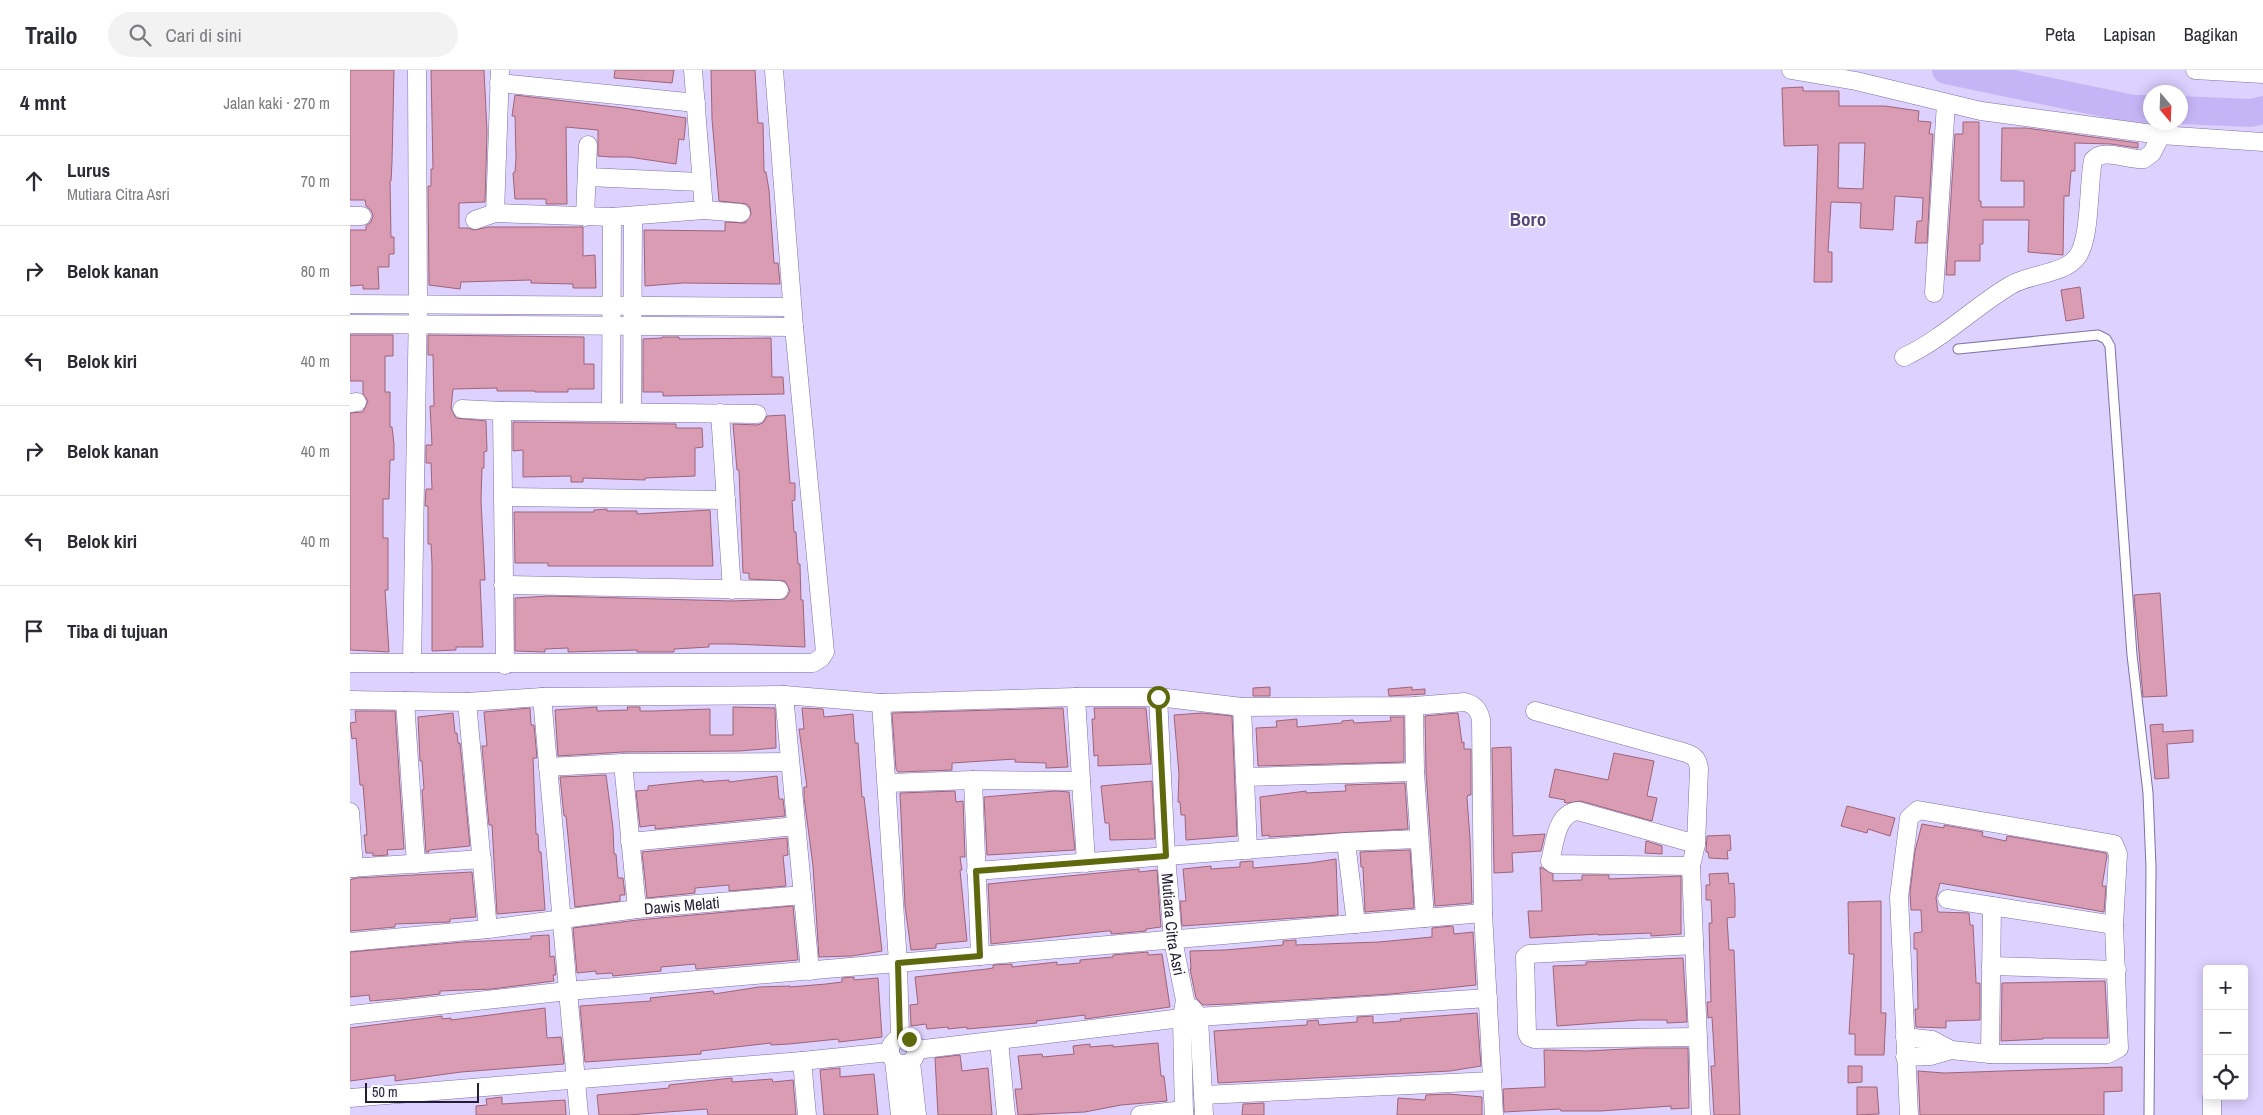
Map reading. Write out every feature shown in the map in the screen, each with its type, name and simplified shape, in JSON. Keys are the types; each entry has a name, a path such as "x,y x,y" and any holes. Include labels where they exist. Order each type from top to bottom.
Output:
{"street":[{"path":"412,663 418,324 417,70"},
{"path":"693,70 700,182 704,210"},
{"path":"350,663 814,663 821,658 825,652 792,306 774,70"},
{"path":"1791,70 1856,81 2000,114 2161,135 2263,142"},
{"path":"2195,70 2263,74"},
{"path":"494,212 500,77 696,103"},
{"path":"1934,293 1946,103"},
{"path":"1904,357 1930,342 2012,284 2065,266 2077,258 2084,244 2092,160 2098,155 2144,159 2152,153 2161,135"},
{"path":"585,217 588,145"},
{"path":"588,177 700,182"},
{"path":"475,220 494,212 585,217 633,216 704,210 741,213"},
{"path":"632,412 633,216"},
{"path":"611,411 612,217"},
{"path":"350,304 792,306"},
{"path":"350,324 794,327"},
{"path":"462,409 757,414"},
{"path":"502,411 505,664"},
{"path":"720,413 732,590"},
{"path":"504,497 726,500"},
{"path":"503,584 779,590"},
{"path":"784,695 810,971"},
{"path":"350,700 467,702 542,697 784,695 881,704 1076,697 1158,697 1242,707 1414,706 1465,702 1476,707 1479,713 1483,913 1494,1115"},
{"path":"542,697 579,1115"},
{"path":"1076,697 1086,863"},
{"name":"Mutiara Citra Asri","path":"1158,697 1166,856 1173,940 1190,1017"},
{"path":"405,701 416,864"},
{"path":"467,702 488,929"},
{"path":"881,704 888,783 898,963 902,1052 900,1115"},
{"path":"1414,706 1418,839 1425,918"},
{"path":"1242,707 1248,850"},
{"path":"1535,711 1692,755 1697,760 1696,844 1691,866 1701,1115"},
{"path":"548,767 623,763 790,762"},
{"path":"623,763 637,909"},
{"path":"1245,777 1415,772"},
{"path":"888,783 973,780 1081,781"},
{"path":"973,780 980,956"},
{"path":"1905,1058 1930,1056 1951,1050 1990,1054 2108,1054 2120,1048 2114,925 2118,854 2114,844 1918,810 1909,818 1899,898 1905,1058 1909,1115"},
{"path":"1691,866 1554,864 1550,861 1560,822 1565,815 1578,811 1696,844"},
{"path":"350,812 352,868 482,859"},
{"path":"630,842 796,826"},
{"path":"976,871 1346,842 1418,839"},
{"path":"1346,842 1356,924"},
{"name":"Dawis Melati","path":"350,942 488,929 637,909 803,896"},
{"path":"1947,899 2114,925"},
{"path":"1990,1054 1992,906"},
{"path":"350,1016 568,992 1483,913"},
{"path":"1694,944 1529,954 1525,957 1527,1033 1529,1038 1534,1039 1698,1037"},
{"path":"1991,966 2117,970"},
{"path":"350,1098 902,1052 1190,1017 1488,998"},
{"path":"1190,1017 1203,1095 1204,1115"},
{"path":"1140,1115 1184,1112 1190,1017"},
{"path":"1905,1037 1932,1040 1951,1050"},
{"path":"999,1041 1006,1115"},
{"path":"902,1052 918,1115"},
{"path":"802,1061 807,1115"},
{"path":"1203,1095 1492,1081"},
{"path":"2212,1100 2212,1115"}],"lane":[{"path":"1958,349 2098,335 2106,339 2110,346 2132,655 2148,793 2151,868 2148,1115"}],"building":[{"path":"350,70 394,70 390,181 391,237 394,237 394,254 389,254 389,267 378,267 379,289 363,289 363,285 350,286 350,230 366,230 366,226 371,222 373,216 371,210 366,206 365,200 350,200"},
{"path":"431,70 484,70 487,132 485,202 459,203 459,228 474,230 489,227 583,227 583,256 595,255 596,288 573,288 573,284 531,283 531,280 461,282 460,289 429,285 428,186 431,186 431,169 433,169"},
{"path":"615,70 674,70 672,83 614,78"},
{"path":"711,70 755,70 758,123 763,123 764,172 766,172 769,190 774,263 778,263 780,284 683,283 645,286 644,230 725,231 725,222 745,223 751,214 747,204 719,201 712,119"},
{"path":"1803,87 1803,91 1839,91 1839,106 1885,106 1919,111 1918,121 1931,122 1929,134 1933,134 1927,243 1915,243 1917,221 1922,221 1923,198 1895,196 1893,230 1860,228 1861,203 1831,202 1828,252 1832,252 1832,282 1814,282 1818,145 1784,146 1782,88","holes":["1839,143 1865,143 1863,189 1838,188"]},
{"path":"515,95 623,108 686,118 684,140 679,139 676,164 629,157 598,156 598,130 566,127 567,204 546,204 546,199 515,199 513,173 515,172 516,158 515,116 512,116"},
{"path":"1963,122 1979,122 1979,201 1981,201 1981,207 2024,207 2024,181 2001,181 2002,128 2026,128 2138,143 2138,148 2111,144 2075,143 2075,171 2071,171 2069,196 2064,196 2063,255 2028,252 2029,220 1983,220 1983,244 1980,244 1980,261 1955,261 1955,275 1946,275 1955,134 1963,134"},
{"path":"2080,287 2084,318 2066,321 2061,290"},
{"path":"350,335 393,335 393,356 385,356 385,392 390,392 390,427 392,427 394,460 390,460 389,499 383,499 383,538 388,538 388,590 385,590 389,652 350,650 350,413 363,412 368,401 363,394 363,381 350,381"},
{"path":"428,335 584,337 584,364 594,364 594,389 568,389 568,392 535,392 497,391 497,388 453,389 451,409 456,418 486,421 487,451 484,452 484,468 482,468 481,500 485,580 480,580 483,647 456,647 456,650 432,651 432,564 431,544 428,544 428,506 425,506 426,489 432,489 431,463 426,463 426,445 432,445 430,406 434,406 433,355 428,355"},
{"path":"679,337 679,339 771,338 772,377 783,377 784,394 663,396 663,392 643,392 643,339"},
{"path":"785,415 790,483 795,483 795,500 792,501 798,564 800,564 805,647 709,644 709,647 674,649 674,652 637,652 637,650 568,652 568,648 545,649 545,652 515,651 515,598 549,596 732,601 785,599 790,591 785,581 749,579 749,573 743,573 739,470 737,470 733,424 757,425 763,423 767,416"},
{"path":"513,422 676,424 676,428 702,428 703,447 695,448 695,476 645,478 645,480 583,478 583,482 571,482 571,476 523,477 523,450 513,451"},
{"path":"607,509 607,511 637,511 637,514 710,510 713,566 548,566 548,563 515,563 514,512 594,512 594,510"},
{"path":"2160,593 2167,696 2143,697 2134,595"},
{"path":"1270,687 1270,696 1253,696 1253,688"},
{"path":"1412,687 1412,690 1425,689 1425,694 1389,696 1388,689"},
{"path":"597,707 597,711 628,710 627,707 640,707 640,711 710,709 710,735 733,735 733,707 775,708 776,748 739,751 623,752 558,756 555,710"},
{"path":"530,708 531,725 534,725 537,758 533,758 536,834 538,834 539,852 541,852 545,910 497,914 492,825 489,825 482,746 487,746 484,712"},
{"path":"802,708 823,709 824,717 853,714 855,743 858,743 862,797 864,797 882,951 852,956 819,957 813,866 804,797 804,787 807,787 799,729 804,729"},
{"path":"1063,708 1068,767 1046,768 1046,763 1015,762 1015,759 952,763 952,770 898,772 896,769 892,713"},
{"path":"1094,708 1146,708 1151,764 1098,766 1098,755 1094,756 1092,719 1095,719"},
{"path":"355,711 395,711 404,849 387,850 388,855 373,856 373,853 366,853 364,835 367,835 363,785 360,785 356,738 352,739 350,723 356,722"},
{"path":"453,713 455,733 457,733 458,743 460,743 470,846 429,850 429,852 426,852 422,790 424,789 422,761 420,761 418,717"},
{"path":"1202,713 1232,716 1237,836 1186,840 1185,815 1181,815 1180,802 1178,802 1179,774 1174,715"},
{"path":"1458,713 1464,749 1471,749 1471,795 1468,795 1467,798 1472,903 1435,906 1426,772 1425,716"},
{"path":"1390,717 1404,717 1404,762 1258,766 1256,728 1277,727 1276,721 1297,719 1297,727 1342,723 1342,721 1353,720 1354,723 1391,721"},
{"path":"2163,724 2163,732 2193,730 2193,742 2167,744 2169,778 2155,779 2150,725"},
{"path":"1511,747 1513,836 1545,834 1541,851 1512,853 1513,872 1494,873 1492,748"},
{"path":"1614,753 1654,761 1647,796 1657,798 1652,821 1581,801 1567,803 1564,802 1565,800 1549,797 1555,769 1608,780"},
{"path":"606,775 613,828 614,854 616,854 618,878 623,878 625,895 620,895 620,901 575,907 560,777"},
{"path":"777,776 779,799 783,799 785,816 655,829 655,825 640,827 636,791 648,790 648,786 703,780 703,782 729,780 729,782"},
{"path":"1152,781 1155,839 1110,840 1109,823 1105,823 1101,786"},
{"path":"1405,783 1408,829 1262,836 1260,797 1306,791 1306,793 1346,791 1345,785"},
{"path":"955,791 956,802 963,801 965,857 960,857 962,870 960,870 967,941 936,944 936,948 911,950 905,906 900,793"},
{"path":"1055,791 1069,792 1075,850 987,855 984,797"},
{"path":"1847,806 1895,818 1890,836 1868,829 1867,833 1841,826"},
{"path":"1922,824 1944,828 1944,825 1983,832 1982,836 2006,841 2007,836 2106,853 2107,856 2102,886 2106,886 2104,912 1940,883 1936,898 1938,912 1969,913 1970,925 1973,925 1976,983 1980,983 1980,1020 1946,1021 1946,1028 1916,1027 1915,1009 1918,1009 1917,949 1914,949 1914,933 1922,932 1921,910 1911,910 1910,892 1915,851"},
{"path":"1730,835 1731,850 1727,851 1728,859 1709,858 1708,852 1706,852 1707,836"},
{"path":"787,838 788,855 783,856 786,886 729,891 729,885 695,888 695,893 647,898 642,852"},
{"path":"1646,841 1662,846 1662,854 1645,853"},
{"path":"1410,850 1414,908 1365,912 1363,867 1361,867 1360,852"},
{"path":"1336,859 1338,915 1182,926 1180,901 1186,901 1183,869 1211,866 1211,869 1240,867 1240,862 1253,861 1253,868"},
{"path":"1540,867 1553,874 1553,881 1582,880 1582,875 1609,875 1609,879 1681,876 1681,934 1651,936 1651,933 1598,934 1530,938 1528,911 1542,911"},
{"path":"1139,869 1139,872 1157,870 1161,927 1146,929 1146,931 1111,934 1111,931 1107,931 991,944 988,884"},
{"path":"472,872 476,917 450,919 450,922 395,924 395,927 350,931 350,880 356,878"},
{"path":"1728,873 1729,884 1734,883 1735,899 1735,917 1727,918 1729,950 1734,950 1740,1115 1714,1115 1711,1066 1715,1066 1712,1017 1708,1018 1707,1002 1711,1002 1709,923 1712,923 1711,900 1706,900 1706,885 1710,885 1709,874"},
{"path":"1881,901 1881,1013 1886,1013 1884,1055 1855,1055 1855,1034 1849,1034 1854,954 1849,954 1848,902"},
{"path":"793,906 798,960 696,969 695,964 661,967 661,971 613,976 612,973 596,974 596,971 577,973 573,928"},
{"path":"1453,926 1454,934 1473,932 1476,985 1391,994 1230,1004 1203,1005 1196,998 1190,969 1190,951 1283,945 1283,941 1296,940 1296,945 1379,942 1432,937 1432,928"},
{"path":"549,935 550,957 554,956 556,975 553,975 554,981 492,989 440,991 440,994 370,1001 369,995 350,997 350,952 464,942 531,939 531,936"},
{"path":"1148,952 1148,955 1162,954 1170,1007 1085,1019 1085,1015 1036,1021 1037,1023 967,1029 967,1027 948,1029 948,1027 927,1029 926,1024 911,1026 910,1005 918,1004 915,977 987,969 993,968 993,965 1012,964 1012,967 1057,962 1057,965 1080,963 1080,960"},
{"path":"1683,958 1687,1022 1667,1023 1667,1020 1639,1020 1557,1026 1553,966 1586,965 1586,962"},
{"path":"854,977 854,980 878,978 882,1037 839,1042 838,1039 789,1044 771,1045 771,1043 701,1051 701,1054 585,1062 580,1006 651,1001 650,998 713,991 714,994 759,987 826,984 842,982 842,978"},
{"path":"2105,981 2108,1038 2043,1038 2001,1041 2002,983"},
{"path":"545,1008 547,1038 561,1037 564,1064 461,1072 395,1081 395,1075 350,1081 350,1028 442,1016 442,1019 451,1018 451,1020"},
{"path":"1477,1013 1481,1066 1450,1071 1218,1083 1214,1031 1307,1025 1307,1021 1318,1020 1319,1025 1357,1022 1357,1017 1373,1016 1373,1023"},
{"path":"1158,1043 1161,1076 1164,1076 1167,1101 1121,1105 1085,1112 1018,1115 1015,1089 1022,1089 1018,1056 1042,1054 1043,1057 1074,1054 1073,1046 1090,1044 1090,1047 1113,1045 1113,1047"},
{"path":"1688,1048 1689,1108 1671,1109 1671,1106 1601,1111 1561,1111 1560,1109 1504,1112 1503,1089 1545,1087 1544,1050 1587,1051"},
{"path":"960,1055 962,1071 988,1068 992,1115 938,1115 935,1058"},
{"path":"1848,1066 1862,1066 1862,1082 1848,1083"},
{"path":"2122,1067 2122,1091 2104,1092 2104,1115 1920,1115 1918,1071 1944,1073"},
{"path":"840,1068 840,1077 874,1074 878,1115 824,1115 820,1070"},
{"path":"732,1078 732,1082 772,1079 773,1082 793,1080 796,1115 708,1115 707,1109 628,1115 599,1115 597,1095 669,1088 669,1085"},
{"path":"1857,1087 1877,1087 1879,1114 1857,1115"},
{"path":"1448,1094 1482,1097 1482,1115 1397,1115 1398,1098 1425,1100 1426,1095"},
{"path":"502,1097 502,1104 565,1100 566,1115 476,1115 476,1106 487,1105 486,1099"},
{"path":"1264,1103 1264,1115 1242,1115 1243,1104"}],"waterway":[{"path":"1946,70 2133,109 2143,109"},
{"path":"2188,110 2251,113 2263,110"}],"district":[{"name":"Boro","path":"1528,219"}],"route":[{"path":"909,1039 900,1038 898,963 980,956 976,871 1166,856 1158,697"}]}
